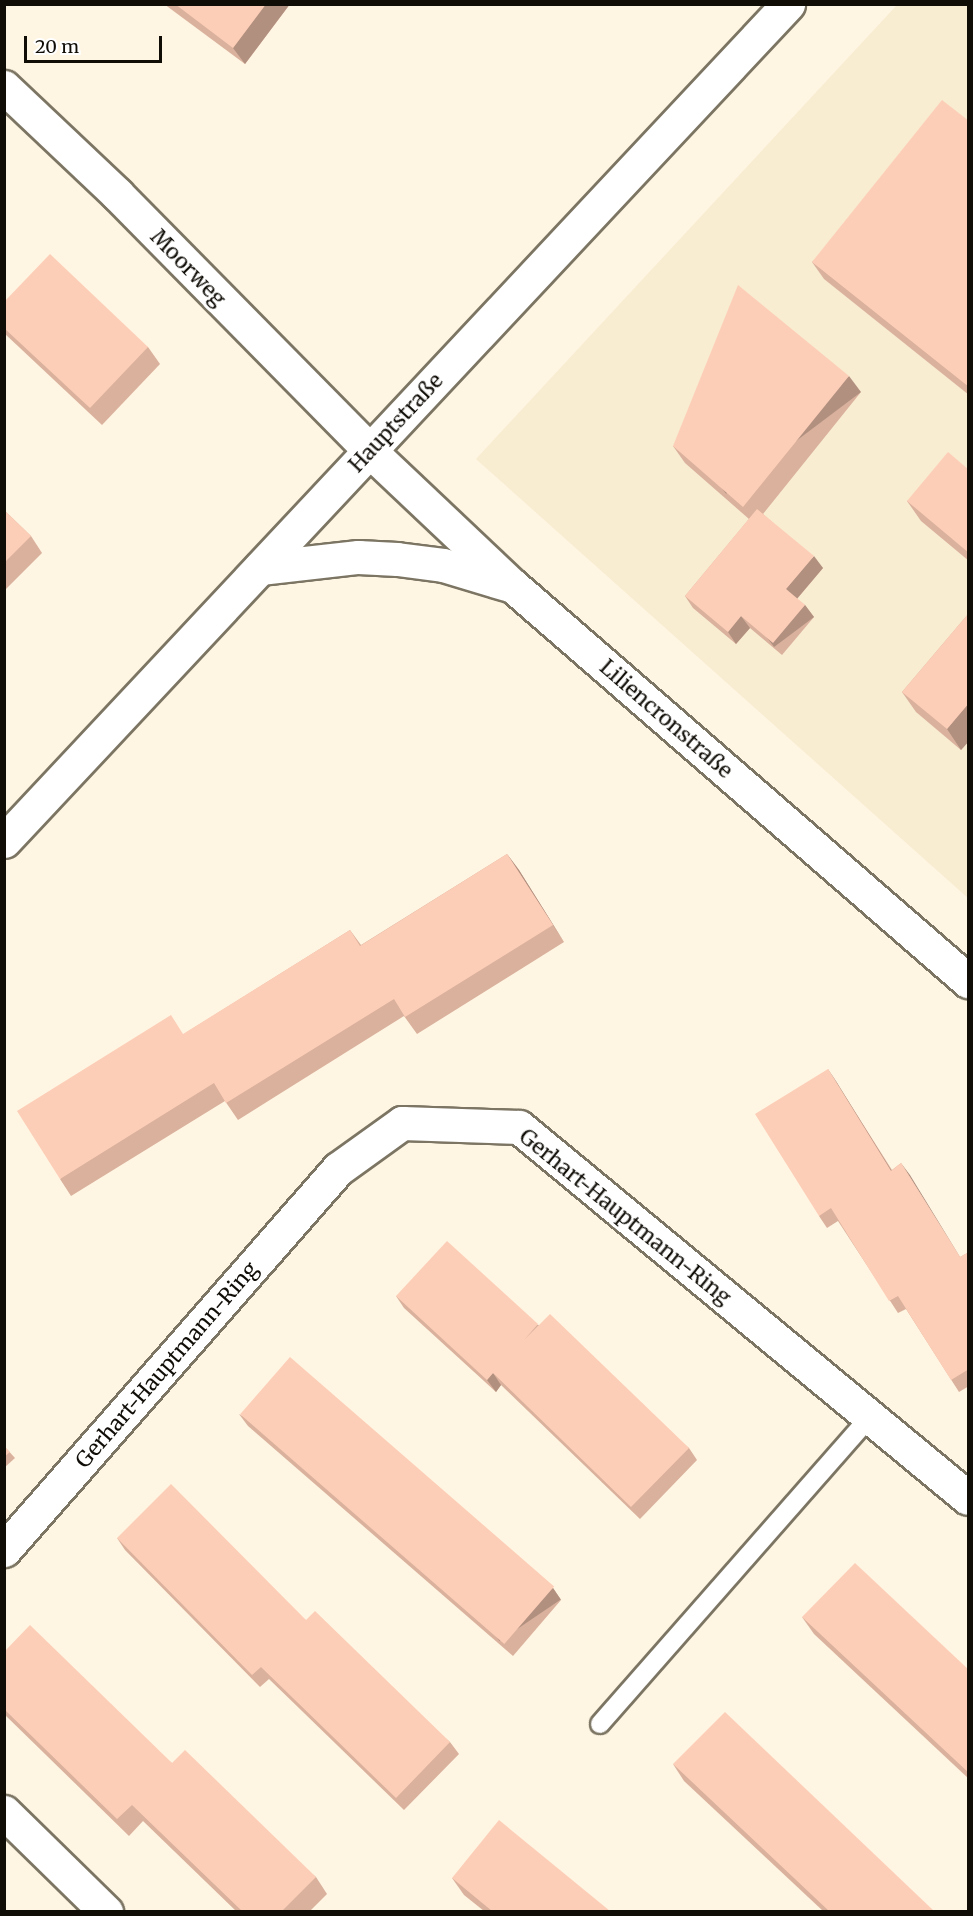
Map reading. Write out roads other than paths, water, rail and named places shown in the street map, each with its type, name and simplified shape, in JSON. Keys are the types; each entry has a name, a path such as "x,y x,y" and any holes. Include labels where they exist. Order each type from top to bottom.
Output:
{"street":[{"name":"Hauptstraße","path":"4,841 788,4"},
{"name":"Moorweg","path":"4,87 117,194 370,451"},
{"name":"Liliencronstraße","path":"370,451 513,586 969,981"},
{"path":"260,568 349,558 397,559 443,565 513,586"},
{"name":"Gerhart-Hauptmann-Ring","path":"4,1550 338,1169 402,1124 519,1127 969,1498"},
{"path":"4,1812 106,1911"}],"lane":[{"path":"600,1724 870,1417"}]}
